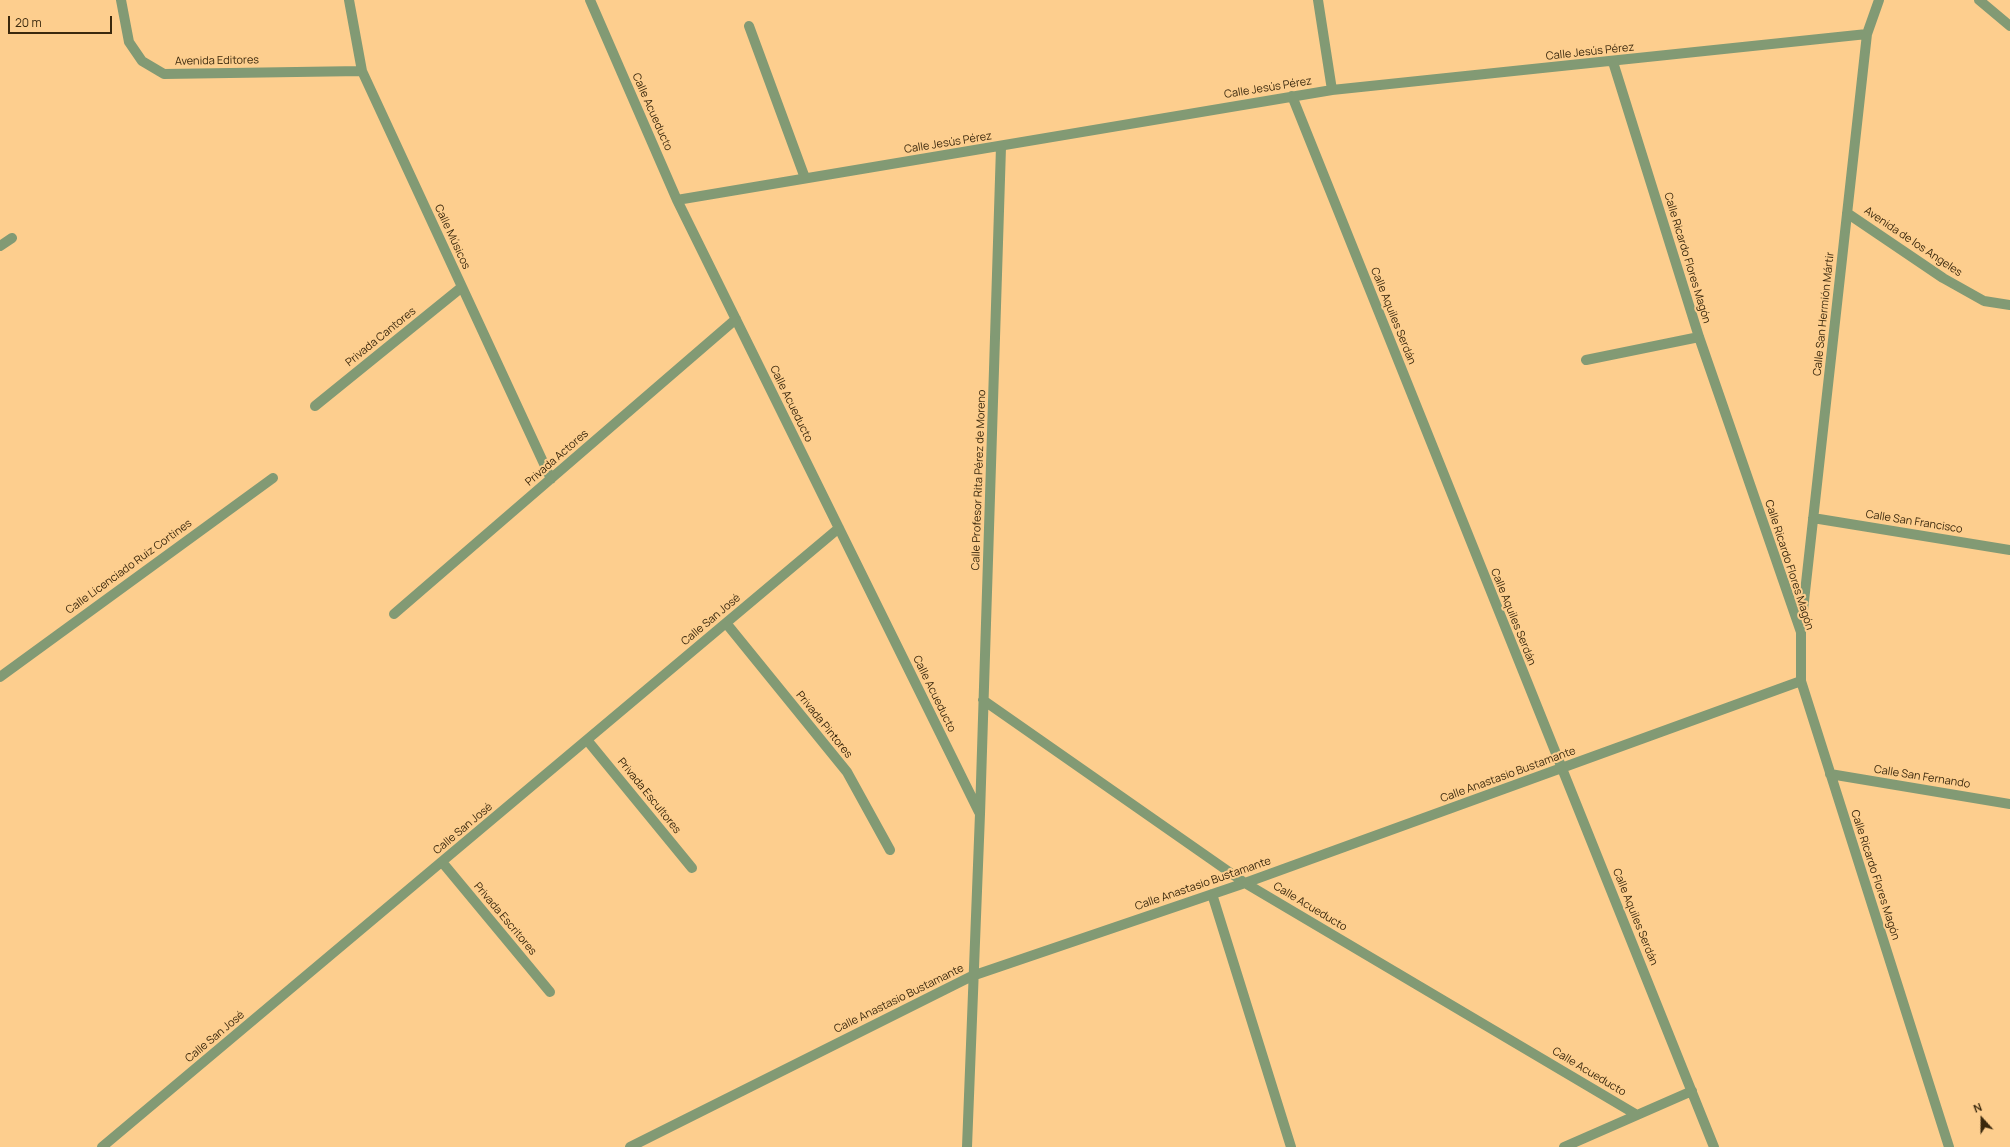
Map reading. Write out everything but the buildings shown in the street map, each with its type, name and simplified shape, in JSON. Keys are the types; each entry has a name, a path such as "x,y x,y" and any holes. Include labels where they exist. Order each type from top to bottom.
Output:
{"street":[{"name":"Avenida Editores","path":"121,0 129,42 142,61 164,74 362,71"},
{"name":"Calle Músicos","path":"349,0 362,71 551,479"},
{"name":"Calle Acueducto","path":"590,0 677,200 980,814"},
{"path":"1318,0 1332,90"},
{"name":"Calle San Hermión Mártir","path":"1801,632 1867,34 1879,0"},
{"path":"1979,0 2010,26"},
{"path":"749,26 805,178"},
{"name":"Calle Jesús Pérez","path":"677,200 1001,147 1332,90 1612,62 1867,34"},
{"name":"Calle Ricardo Flores Magón","path":"1612,62 1699,337 1801,632 1801,681 1949,1147"},
{"name":"Calle Aquiles Serdán","path":"1292,96 1714,1147"},
{"name":"Calle Profesor Rita Pérez de Moreno","path":"967,1147 972,976 984,700 1001,147"},
{"name":"Avenida de los Angeles","path":"1847,213 1943,278 1984,300 2010,305"},
{"path":"0,246 12,238"},
{"name":"Privada Cantores","path":"315,406 462,287"},
{"name":"Privada Actores","path":"394,614 736,320"},
{"path":"1586,360 1699,337"},
{"name":"Calle Licenciado Ruiz Cortines","path":"0,677 273,478"},
{"name":"Calle San Francisco","path":"1813,518 2010,550"},
{"name":"Calle San José","path":"102,1147 839,528"},
{"name":"Privada Pintores","path":"726,623 847,772 890,850"},
{"name":"Calle Anastasio Bustamante","path":"630,1147 972,976 1245,883 1801,681"},
{"name":"Calle Acueducto","path":"984,700 1245,883 1637,1115"},
{"name":"Privada Escultores","path":"587,740 692,868"},
{"name":"Calle San Fernando","path":"1830,774 2010,804"},
{"name":"Privada Escritores","path":"442,862 550,992"},
{"path":"1212,894 1291,1147"},
{"path":"1564,1147 1692,1091"}]}
